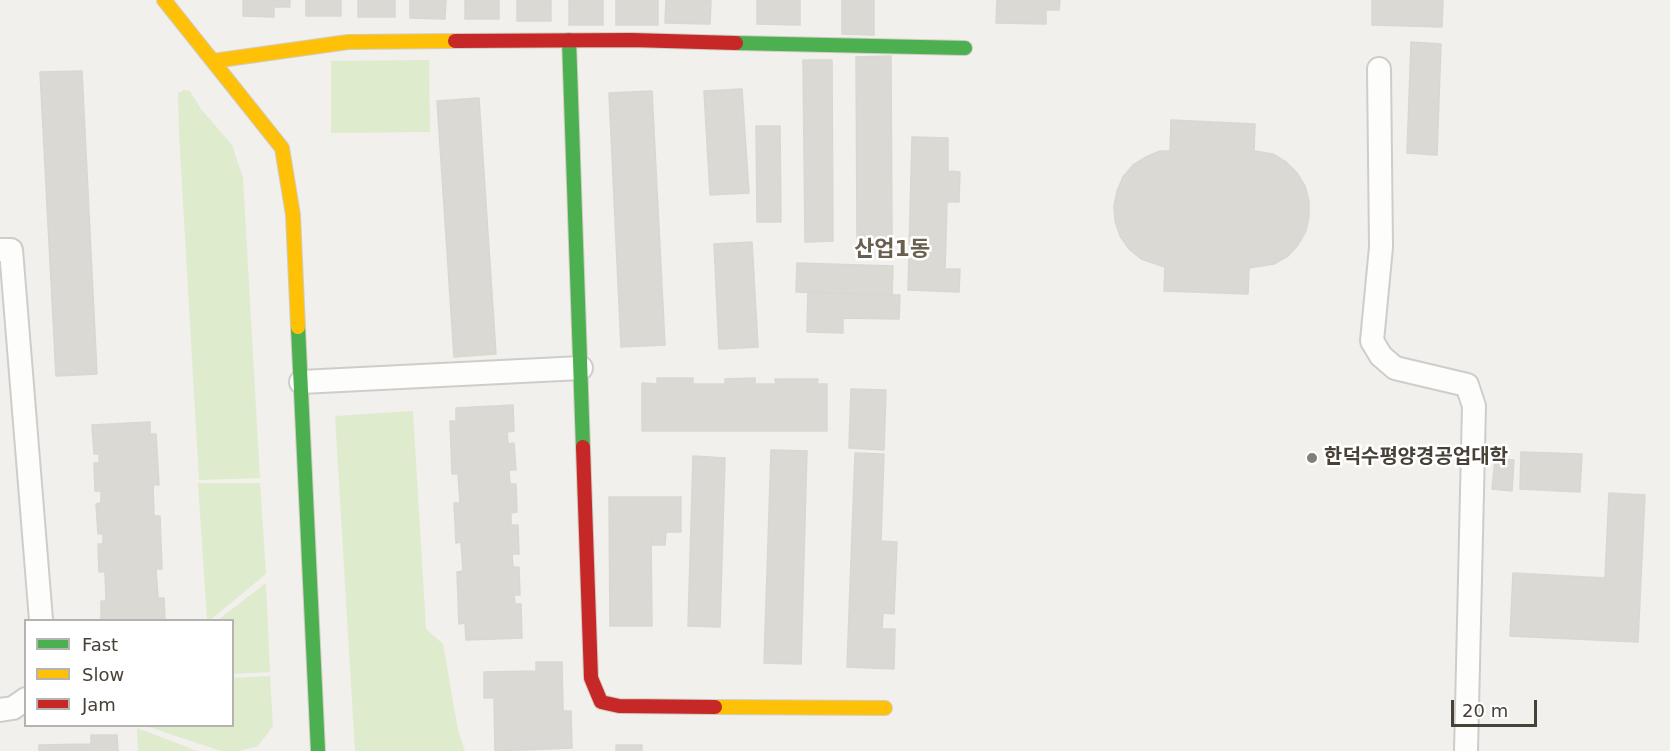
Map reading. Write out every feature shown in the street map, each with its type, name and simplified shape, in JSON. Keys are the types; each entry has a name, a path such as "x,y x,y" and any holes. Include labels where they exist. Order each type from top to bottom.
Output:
{"street":[{"path":"164,0 282,148 293,215 318,751"},
{"path":"569,40 591,678 601,702 619,706 885,708"},
{"path":"213,61 348,42 631,40 965,48"},
{"path":"1379,69 1382,247 1372,341 1381,356 1395,368 1467,385 1474,406 1466,751"},
{"path":"0,250 11,250 40,619"},
{"path":"301,382 581,368"},
{"path":"0,710 13,708 24,700"}],"green space":[{"path":"429,60 430,132 331,133 331,61"},
{"path":"184,90 190,91 201,109 232,145 243,178 260,478 199,480 179,133 178,93"},
{"path":"413,411 426,629 443,644 458,730 465,751 355,751 335,416"},
{"path":"198,483 260,483 266,574 211,619 207,619"},
{"path":"266,583 270,672 234,674 234,619 219,619"},
{"path":"270,676 273,726 258,746 239,751 221,751 149,727 234,727 234,678"},
{"path":"137,728 197,751 138,751"}],"building":[{"path":"243,0 290,0 290,7 274,7 274,17 243,16"},
{"path":"306,0 341,0 341,16 306,16"},
{"path":"358,0 395,0 395,17 358,17"},
{"path":"410,0 446,0 445,19 410,18"},
{"path":"465,0 499,0 499,19 465,19"},
{"path":"517,0 551,0 551,21 517,21"},
{"path":"569,0 603,0 603,25 569,25"},
{"path":"616,0 658,0 658,25 616,25"},
{"path":"666,0 711,0 710,24 665,23"},
{"path":"757,0 800,0 800,25 757,24"},
{"path":"842,0 874,0 874,35 842,34"},
{"path":"997,0 1060,0 1059,10 1046,10 1046,24 996,23"},
{"path":"1372,0 1443,0 1442,27 1372,25"},
{"path":"1411,42 1441,44 1437,155 1407,153"},
{"path":"891,56 892,238 857,238 856,57"},
{"path":"803,60 832,60 833,241 805,242"},
{"path":"82,71 97,374 56,376 40,72"},
{"path":"742,89 749,193 710,195 704,91"},
{"path":"652,91 665,345 621,347 609,93"},
{"path":"479,98 496,354 454,357 437,101"},
{"path":"1171,120 1255,124 1254,151 1273,154 1286,162 1305,186 1309,201 1306,231 1288,256 1274,264 1249,268 1248,294 1164,291 1165,267 1141,259 1129,249 1120,236 1115,221 1114,206 1123,177 1133,165 1146,157 1160,151 1170,151"},
{"path":"756,126 780,126 781,222 757,222"},
{"path":"912,137 948,138 948,171 960,172 959,202 947,202 945,269 960,269 959,292 908,290"},
{"path":"752,242 758,347 719,349 714,244"},
{"path":"797,263 893,266 892,295 796,292"},
{"path":"808,292 900,295 899,319 843,318 843,333 807,332"},
{"path":"657,378 693,378 693,384 725,384 725,379 755,378 755,384 776,384 775,379 818,379 817,384 827,384 827,431 642,431 642,383 657,384"},
{"path":"851,389 886,390 884,450 849,448"},
{"path":"513,405 514,431 507,432 508,444 514,443 516,470 509,470 510,484 516,484 517,512 511,513 511,525 518,525 519,554 512,554 513,567 519,567 520,595 514,595 515,604 521,604 522,638 466,640 465,623 459,624 457,572 463,571 461,542 456,543 454,503 460,503 458,474 452,474 450,421 456,421 456,408"},
{"path":"150,422 150,434 156,434 159,485 153,485 154,516 160,516 162,569 156,569 158,598 164,598 165,619 101,619 101,601 106,601 105,572 99,572 98,544 103,544 103,534 98,534 96,504 101,503 101,491 95,491 94,463 99,463 99,454 94,454 92,425"},
{"path":"771,450 807,451 801,664 764,663"},
{"path":"1521,452 1582,454 1580,492 1520,489"},
{"path":"855,453 884,454 881,541 897,542 894,614 883,613 882,629 895,629 894,669 847,667"},
{"path":"693,456 725,458 720,627 688,626"},
{"path":"1495,459 1514,460 1512,491 1492,489"},
{"path":"1609,493 1645,495 1638,642 1510,636 1513,573 1605,578"},
{"path":"609,497 681,497 681,532 651,532 652,626 610,626"},
{"path":"651,532 666,532 665,545 651,545"},
{"path":"536,662 562,662 563,711 571,711 572,748 495,751 494,698 484,698 484,672 536,671"},
{"path":"91,735 117,735 118,751 39,751 39,745 91,744"},
{"path":"616,745 642,745 642,751 616,751"}],"traffic: fast":[{"path":"569,40 583,447"},
{"path":"736,43 965,48"},
{"path":"298,327 318,751"}],"traffic: slow":[{"path":"164,0 282,148 293,215 298,327"},
{"path":"213,61 348,42 455,41"},
{"path":"715,707 885,708"}],"traffic: jam":[{"path":"455,41 631,40 736,43"},
{"path":"583,447 591,678 601,702 619,706 715,707"}],"place":[{"name":"한덕수평양경공업대학","path":"1312,458"}],"district":[{"name":"산업1동","path":"892,250"}]}
